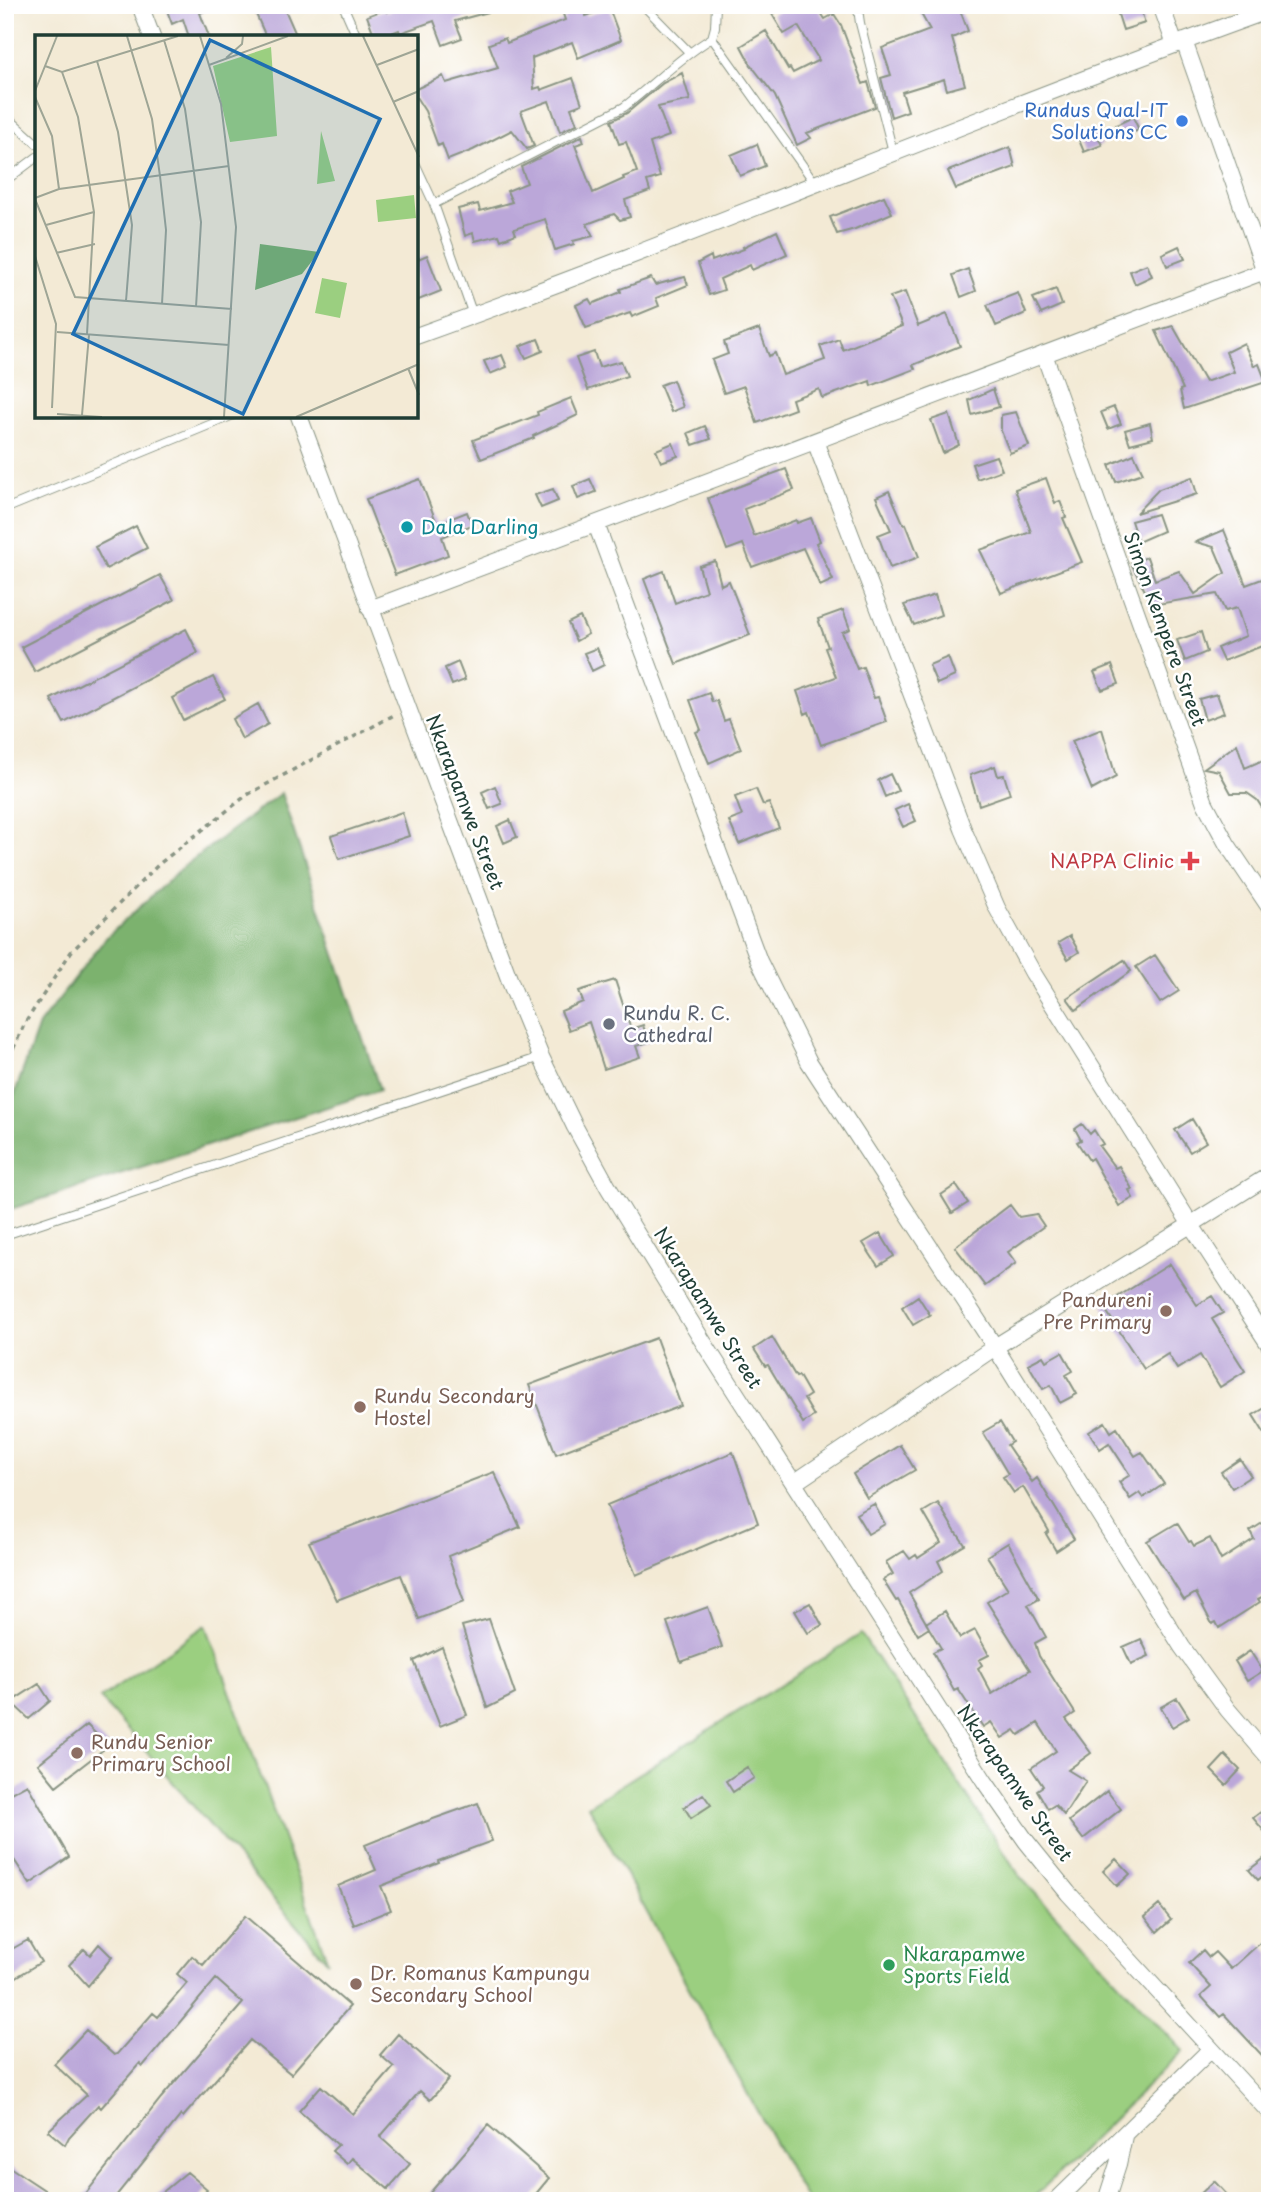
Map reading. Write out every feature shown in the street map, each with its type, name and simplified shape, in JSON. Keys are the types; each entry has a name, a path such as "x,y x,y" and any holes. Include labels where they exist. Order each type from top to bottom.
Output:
{"street":[{"path":"140,5 151,35"},
{"path":"370,609 1044,354 1268,275 1180,43 1161,5"},
{"path":"418,335 1270,10"},
{"name":"Simon Kempere Street","path":"1044,354 1205,803 1227,844 1270,908"},
{"name":"Nkarapamwe Street","path":"300,418 511,984 541,1057 608,1187 985,1782 1026,1841 1068,1893 1270,2113"},
{"path":"815,440 962,829 997,908 1033,974 1270,1346"},
{"path":"596,524 746,928 777,999 809,1062 995,1347 1182,1647 1228,1710 1270,1759"},
{"path":"794,1483 995,1347 1270,1175"},
{"path":"1056,2201 1210,2049"},
{"path":"1106,2201 1124,2134"}],"lane":[{"path":"343,5 357,35"},
{"path":"643,5 688,52"},
{"path":"434,204 624,107 688,52 712,37 716,5"},
{"path":"861,5 858,9 860,23 893,152"},
{"path":"712,37 817,185"},
{"path":"5,115 35,142"},
{"path":"5,181 35,158"},
{"path":"418,169 434,204 473,316"},
{"path":"5,509 226,418"},
{"path":"5,1235 541,1057"}],"path":[{"path":"5,1068 25,1023 71,952 159,864 247,795 407,708"}],"green space":[{"path":"281,793 380,1090 5,1211 5,1121 39,1025 106,938 183,867"},
{"path":"206,1625 328,1962 100,1698"},
{"name":"Nkarapamwe Sports Field","path":"861,1634 1021,1878 1183,2051 1030,2201 807,2201 588,1806"}],"building":[{"path":"165,5 217,5 200,13 208,35 188,35 183,19 172,24"},
{"path":"252,5 283,5 296,35 265,35"},
{"path":"405,5 495,5 496,10 455,21 462,38 443,45 434,21 400,33 399,30 386,35 374,35 367,16 386,9 387,12"},
{"path":"560,5 582,5 586,16 609,8 621,40 578,58 572,42 532,58 534,89 540,87 541,90 573,78 582,104 571,108 577,124 560,132 549,101 521,111 534,146 527,149 512,130 448,160 442,144 438,146 418,100 418,88 443,76 446,83 498,68 489,44 505,38 507,43 565,20"},
{"path":"788,5 816,5 825,19 834,14 841,25 863,84 868,82 875,107 807,133 811,138 797,145 775,96 751,65 741,46 766,31 793,73 819,60 798,26 784,34 772,14"},
{"path":"916,5 958,5 968,31 952,38 965,85 947,90 944,79 902,92 908,111 891,117 881,78 891,75 882,48 930,30"},
{"path":"1115,5 1139,5 1145,23 1123,30"},
{"path":"682,73 690,100 658,107 669,136 650,143 660,177 647,181 650,191 625,200 630,217 620,220 614,214 587,224 593,236 573,241 574,244 555,250 545,219 514,229 516,234 501,240 499,235 475,241 473,233 465,236 458,209 478,204 480,211 512,202 507,191 527,183 521,167 582,136 584,142 575,145 593,193 637,172 626,142 619,144 611,121 627,113 663,83"},
{"path":"1133,117 1139,130 1122,137 1116,125"},
{"path":"1096,132 1102,145 1084,152 1079,140"},
{"path":"757,144 765,166 740,176 731,155"},
{"path":"1010,147 1015,167 956,189 948,171"},
{"path":"884,196 892,213 837,234 830,217"},
{"path":"777,231 787,254 752,270 750,265 720,279 724,290 709,295 698,263 711,256 712,261 744,249 743,247"},
{"path":"1179,246 1185,259 1167,266 1162,254"},
{"path":"427,255 441,291 418,300 418,259"},
{"path":"1147,264 1152,276 1135,284 1130,271"},
{"path":"968,269 976,291 961,297 953,275"},
{"path":"685,277 688,285 656,298 659,306 632,317 630,313 586,328 576,305 589,299 592,304 621,292 620,289 651,278 655,285"},
{"path":"1056,289 1062,305 1041,314 1033,298"},
{"path":"905,292 918,326 947,314 960,346 913,365 915,369 871,386 870,381 822,398 819,389 792,399 795,409 757,423 744,386 724,393 712,360 728,354 724,342 759,329 769,356 775,353 783,375 825,360 820,346 839,339 843,350 902,326 890,297"},
{"path":"1018,293 1026,313 996,326 987,305"},
{"path":"1173,326 1205,382 1234,372 1226,352 1244,343 1254,366 1259,364 1266,382 1184,409 1180,390 1183,389 1156,331"},
{"path":"538,339 543,351 526,358 520,346"},
{"path":"594,352 599,367 621,361 627,376 588,390 576,358"},
{"path":"502,355 507,367 490,374 484,361"},
{"path":"673,380 683,407 671,412 660,385"},
{"path":"993,389 999,407 972,415 969,400"},
{"path":"571,398 578,415 533,436 534,438 481,459 473,440 538,415 537,412"},
{"path":"1114,407 1121,424 1108,429 1101,412"},
{"path":"1016,412 1029,446 1010,453 1001,431 1001,415"},
{"path":"949,414 959,445 943,453 931,420"},
{"path":"1150,423 1153,438 1130,444 1125,430"},
{"path":"705,426 711,439 693,445 688,433"},
{"path":"673,443 678,456 661,462 656,450"},
{"path":"1134,454 1143,473 1116,482 1109,465"},
{"path":"996,456 1002,470 977,479 972,464"},
{"path":"786,469 794,490 744,509 754,536 796,520 797,523 811,518 820,541 816,543 833,580 820,586 803,548 752,567 743,544 727,550 708,498"},
{"path":"1192,477 1197,494 1136,513 1159,489"},
{"path":"1046,478 1055,503 1060,501 1066,517 1063,518 1082,562 1001,593 980,550 1031,532 1015,489"},
{"name":"Dala Darling","path":"420,479 437,524 467,512 472,525 442,537 448,555 395,575 366,499"},
{"path":"590,479 596,492 578,499 573,486"},
{"path":"553,489 558,501 541,508 535,495"},
{"path":"889,491 919,557 890,568 878,535 891,530 876,497"},
{"path":"1157,514 1163,531 1138,542 1131,521"},
{"path":"136,526 147,548 106,569 95,547"},
{"path":"1224,530 1246,585 1270,576 1270,643 1223,661 1217,648 1246,636 1237,608 1225,611 1217,594 1152,605 1131,563 1147,557 1155,580 1179,571 1195,594 1225,573 1214,547 1196,542"},
{"path":"715,561 721,585 729,581 750,635 676,664 644,579 664,571 675,603 706,591 699,566"},
{"path":"160,575 174,600 35,672 21,647"},
{"path":"935,595 941,615 914,625 904,605"},
{"path":"843,610 850,629 842,632 857,669 863,667 874,698 878,697 887,722 821,745 809,712 805,714 797,691 836,677 818,619"},
{"path":"580,617 588,634 576,641 568,623"},
{"path":"186,629 198,653 64,723 51,699"},
{"path":"1201,632 1207,652 1185,661 1177,640"},
{"path":"597,648 604,665 592,671 584,653"},
{"path":"948,657 955,676 937,684 929,665"},
{"path":"458,662 465,680 452,685 445,668"},
{"path":"1112,665 1119,684 1102,690 1094,672"},
{"path":"213,677 225,699 183,720 172,698"},
{"path":"709,693 712,702 717,701 724,721 729,719 741,749 709,763 696,732 701,730 690,700"},
{"path":"1217,694 1224,713 1205,720 1199,699"},
{"path":"258,704 268,724 242,739 232,719"},
{"path":"1102,729 1116,777 1092,790 1072,741"},
{"path":"1237,744 1245,768 1270,757 1270,820 1257,800 1247,793 1231,793 1219,771 1204,768"},
{"path":"995,766 998,776 1004,775 1010,794 979,805 970,775"},
{"path":"890,774 898,791 885,797 878,780"},
{"path":"495,786 502,804 489,809 482,792"},
{"path":"756,789 763,805 769,803 779,828 739,844 729,821 742,816 735,797"},
{"path":"908,804 916,821 903,827 895,810"},
{"path":"402,812 409,836 339,859 331,836"},
{"path":"510,820 517,837 504,843 497,826"},
{"path":"1070,936 1079,952 1068,959 1058,943"},
{"path":"1155,955 1179,991 1160,1003 1136,967"},
{"path":"1124,960 1131,971 1076,1010 1067,998"},
{"name":"Rundu R. C. Cathedral","path":"615,980 631,1029 643,1025 648,1042 636,1046 640,1057 604,1069 589,1022 569,1030 561,1011 583,1002 579,991"},
{"path":"1192,1119 1206,1142 1190,1152 1175,1130"},
{"path":"1082,1124 1090,1134 1094,1130 1103,1144 1099,1146 1115,1168 1119,1166 1132,1189 1129,1190 1133,1198 1119,1206 1092,1158 1089,1160 1077,1142 1081,1140 1075,1129"},
{"path":"956,1185 968,1203 952,1213 941,1195"},
{"path":"1010,1205 1019,1217 1036,1214 1044,1226 1008,1252 1016,1263 985,1286 955,1247"},
{"path":"880,1233 894,1256 878,1266 863,1243"},
{"name":"Pandureni Pre Primary","path":"1170,1264 1197,1305 1212,1296 1223,1313 1212,1319 1245,1371 1220,1387 1200,1355 1177,1369 1168,1354 1144,1369 1103,1306"},
{"path":"918,1296 930,1315 913,1325 902,1307"},
{"path":"772,1337 810,1395 804,1399 814,1416 803,1423 768,1365 765,1366 754,1349"},
{"path":"656,1338 681,1406 556,1454 529,1385"},
{"path":"1062,1352 1073,1371 1066,1375 1077,1394 1060,1403 1051,1385 1043,1389 1028,1364 1043,1356 1046,1361"},
{"path":"1270,1405 1270,1442 1253,1415"},
{"path":"1000,1422 1012,1442 1007,1445 1032,1482 1037,1478 1074,1539 1056,1551 1046,1534 1049,1531 1023,1487 1014,1493 1003,1477 1008,1474 983,1432"},
{"path":"1105,1422 1111,1432 1117,1428 1135,1456 1142,1452 1164,1484 1143,1498 1139,1493 1130,1499 1119,1482 1130,1475 1109,1443 1100,1449 1089,1432"},
{"path":"900,1445 915,1470 867,1498 853,1474"},
{"path":"733,1452 758,1523 636,1575 607,1505"},
{"path":"1240,1459 1251,1476 1232,1488 1221,1472"},
{"path":"494,1472 520,1527 448,1556 464,1602 419,1619 401,1575 337,1600 309,1542"},
{"path":"938,1503 965,1545 938,1561 943,1571 909,1593 929,1628 918,1635 883,1580 893,1574 886,1562 904,1551 910,1559 916,1555 918,1558 941,1543 923,1512"},
{"path":"874,1504 885,1524 868,1534 856,1514"},
{"path":"1270,1518 1270,1593 1219,1628 1216,1622 1212,1624 1196,1593 1184,1600 1147,1541 1177,1523 1194,1546 1210,1538 1221,1560 1254,1539 1250,1531"},
{"path":"1008,1543 1039,1599 1028,1605 1046,1637 1035,1643 1039,1656 1075,1713 1066,1719 1091,1753 1068,1770 1086,1781 1064,1815 1055,1805 1048,1809 1037,1790 1043,1786 1031,1768 1056,1751 1038,1723 1019,1735 1015,1730 1002,1738 991,1722 983,1727 958,1689 954,1691 933,1652 941,1648 926,1623 945,1611 960,1638 975,1630 989,1655 979,1660 982,1665 978,1668 992,1694 1030,1670 987,1602 1008,1589 987,1556"},
{"path":"810,1603 822,1625 808,1633 795,1611"},
{"path":"708,1607 722,1647 681,1662 667,1622"},
{"path":"489,1619 515,1694 487,1708 462,1626"},
{"path":"1141,1639 1149,1656 1131,1664 1123,1647"},
{"path":"442,1647 467,1715 440,1726 414,1661"},
{"path":"1250,1651 1263,1671 1247,1681 1235,1661"},
{"path":"39,1684 50,1701 29,1719 11,1702"},
{"path":"1177,1698 1189,1717 1172,1727 1161,1707"},
{"path":"87,1725 108,1746 56,1786 38,1764"},
{"path":"1225,1755 1240,1770 1226,1785 1211,1770"},
{"path":"747,1767 754,1778 733,1792 726,1781"},
{"path":"27,1784 69,1857 30,1884 5,1846 5,1796"},
{"path":"1107,1791 1121,1809 1083,1839 1069,1821"},
{"path":"703,1794 711,1805 691,1818 684,1807"},
{"path":"478,1803 492,1841 381,1886 391,1910 354,1925 338,1886 376,1870 365,1845"},
{"path":"1270,1805 1270,1838 1253,1818"},
{"path":"1270,1854 1270,1870 1258,1880 1249,1870"},
{"path":"1116,1859 1130,1874 1117,1886 1103,1871"},
{"path":"1159,1905 1171,1920 1157,1932 1145,1917"},
{"path":"245,1916 350,2006 291,2074 250,2040 183,2117 181,2115 112,2201 80,2201 161,2098 243,2003 216,1979 143,2066 140,2063 101,2108 98,2105 65,2145 48,2131 87,2095 54,2064 86,2030 114,2055 117,2054 153,2013 158,2017 187,1983 177,1974 192,1956 203,1965"},
{"path":"28,1940 41,1962 5,1984 5,1953"},
{"path":"1260,1943 1270,1953 1270,2064 1224,2014 1220,2017 1201,1996 1211,1987 1189,1963 1203,1950 1209,1957 1215,1952 1231,1969"},
{"path":"99,1944 112,1957 88,1986 69,1965 84,1949 90,1955"},
{"path":"398,2034 449,2079 430,2100 420,2091 380,2137 410,2164 388,2189 352,2158 347,2164 332,2151 338,2145 299,2111 321,2086 353,2114 394,2067 380,2055"},
{"path":"488,2125 549,2178 530,2201 437,2201 429,2194"},
{"path":"5,2164 61,2201 5,2201"},
{"path":"187,2172 207,2189 197,2201 152,2201"},
{"path":"1214,2181 1233,2201 1193,2201"}],"place":[{"name":"Rundus Qual-IT Solutions CC","path":"1182,121"},
{"name":"Dala Darling","path":"407,527"},
{"name":"NAPPA Clinic","path":"1190,861"},
{"name":"Rundu R. C. Cathedral","path":"609,1024"},
{"name":"Pandureni Pre Primary","path":"1166,1311"},
{"name":"Rundu Secondary Hostel","path":"360,1407"},
{"name":"Rundu Senior Primary School","path":"77,1753"},
{"name":"Nkarapamwe Sports Field","path":"889,1965"},
{"name":"Dr. Romanus Kampungu Secondary School","path":"356,1984"}]}
